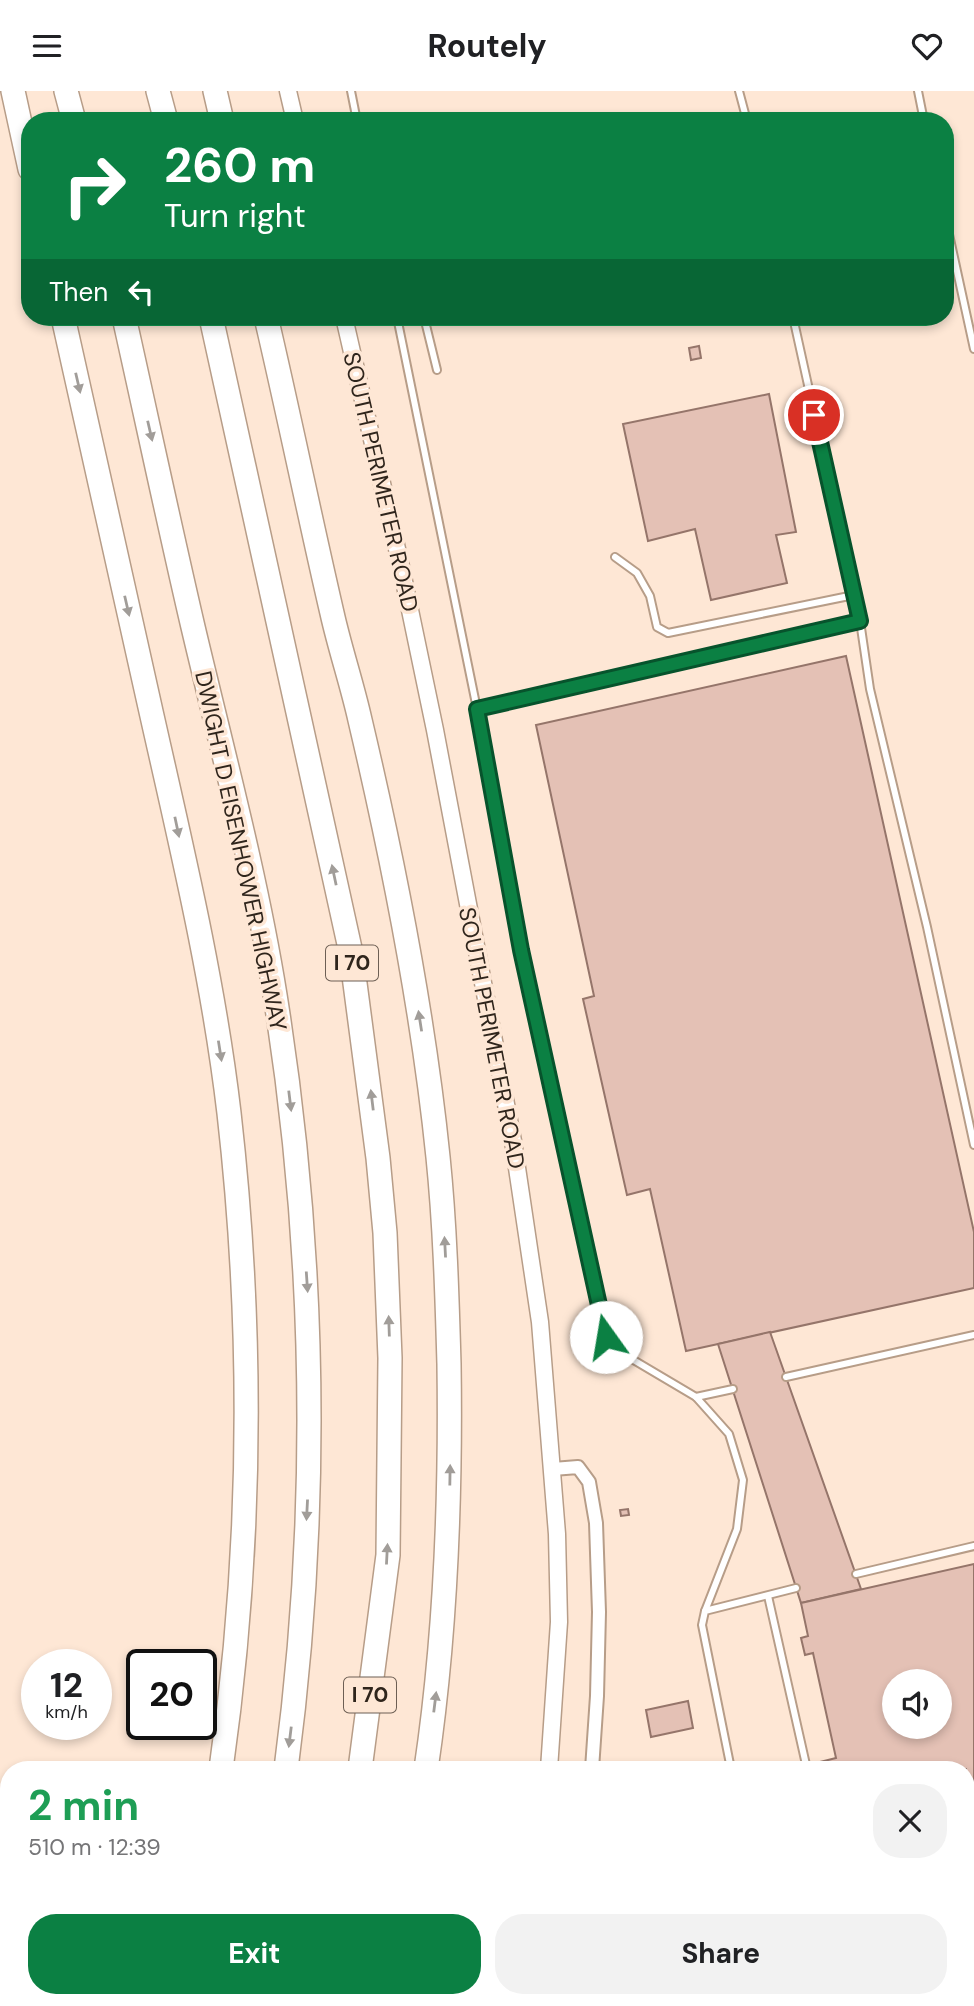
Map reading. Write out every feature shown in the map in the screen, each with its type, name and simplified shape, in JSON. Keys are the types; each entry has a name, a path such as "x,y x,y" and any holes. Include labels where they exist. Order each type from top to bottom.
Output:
{"highway":[{"path":"13,91 21,128"},
{"path":"66,91 72,112"},
{"path":"79,91 83,112"},
{"path":"158,91 164,112"},
{"path":"168,91 171,112"},
{"path":"215,91 220,112"},
{"path":"65,326 196,916 222,1061 230,1123 246,1325 247,1434 245,1531 232,1689 222,1761"},
{"name":"DWIGHT D EISENHOWER HIGHWAY","path":"126,326 190,614 250,865 275,995 298,1164 307,1289 310,1430 299,1651 287,1761"},
{"name":"I 70","path":"213,326 348,942 370,1083 378,1159 385,1233 390,1358 388,1555 361,1761"},
{"path":"268,326 333,617 360,717 393,871 419,1014 438,1156 446,1284 450,1469 446,1587 427,1761"}],"street":[{"path":"288,91 293,112"},
{"name":"SOUTH PERIMETER ROAD","path":"346,326 410,610 513,1141 540,1322 553,1469 559,1622 550,1761"},
{"path":"553,1469 578,1468 589,1482 596,1523 599,1612 593,1761"}],"lane":[{"path":"351,91 355,112"},
{"path":"739,91 745,112"},
{"path":"918,91 922,112"},
{"path":"954,257 974,349"},
{"path":"399,326 477,709 521,950 606,1337 620,1352 696,1397 729,1434 743,1480 737,1529 702,1625 729,1761"},
{"path":"427,326 437,370"},
{"path":"795,326 860,621 870,689 896,781 974,1145"},
{"path":"615,557 637,573 650,596 657,627 668,633 854,594"},
{"path":"477,709 860,621"},
{"path":"786,1377 974,1335"},
{"path":"696,1397 733,1389"},
{"path":"856,1574 974,1546"},
{"path":"705,1611 796,1588"},
{"path":"768,1596 805,1761"}],"building":[{"path":"699,346 701,358 691,360 689,348"},
{"path":"769,394 796,532 776,535 787,583 711,600 695,529 648,541 623,424"},
{"path":"846,656 974,1232 974,1288 686,1351 650,1189 627,1195 583,999 594,996 536,725"},
{"path":"770,1332 861,1589 801,1603 718,1344"},
{"path":"628,1509 629,1515 621,1516 620,1510"},
{"path":"974,1564 974,1761 824,1761 836,1758 813,1653 805,1655 801,1638 808,1636 801,1603"},
{"path":"688,1701 693,1728 651,1737 646,1710"}],"route":[{"path":"606,1337 521,950 477,709 860,621 814,415"}]}
